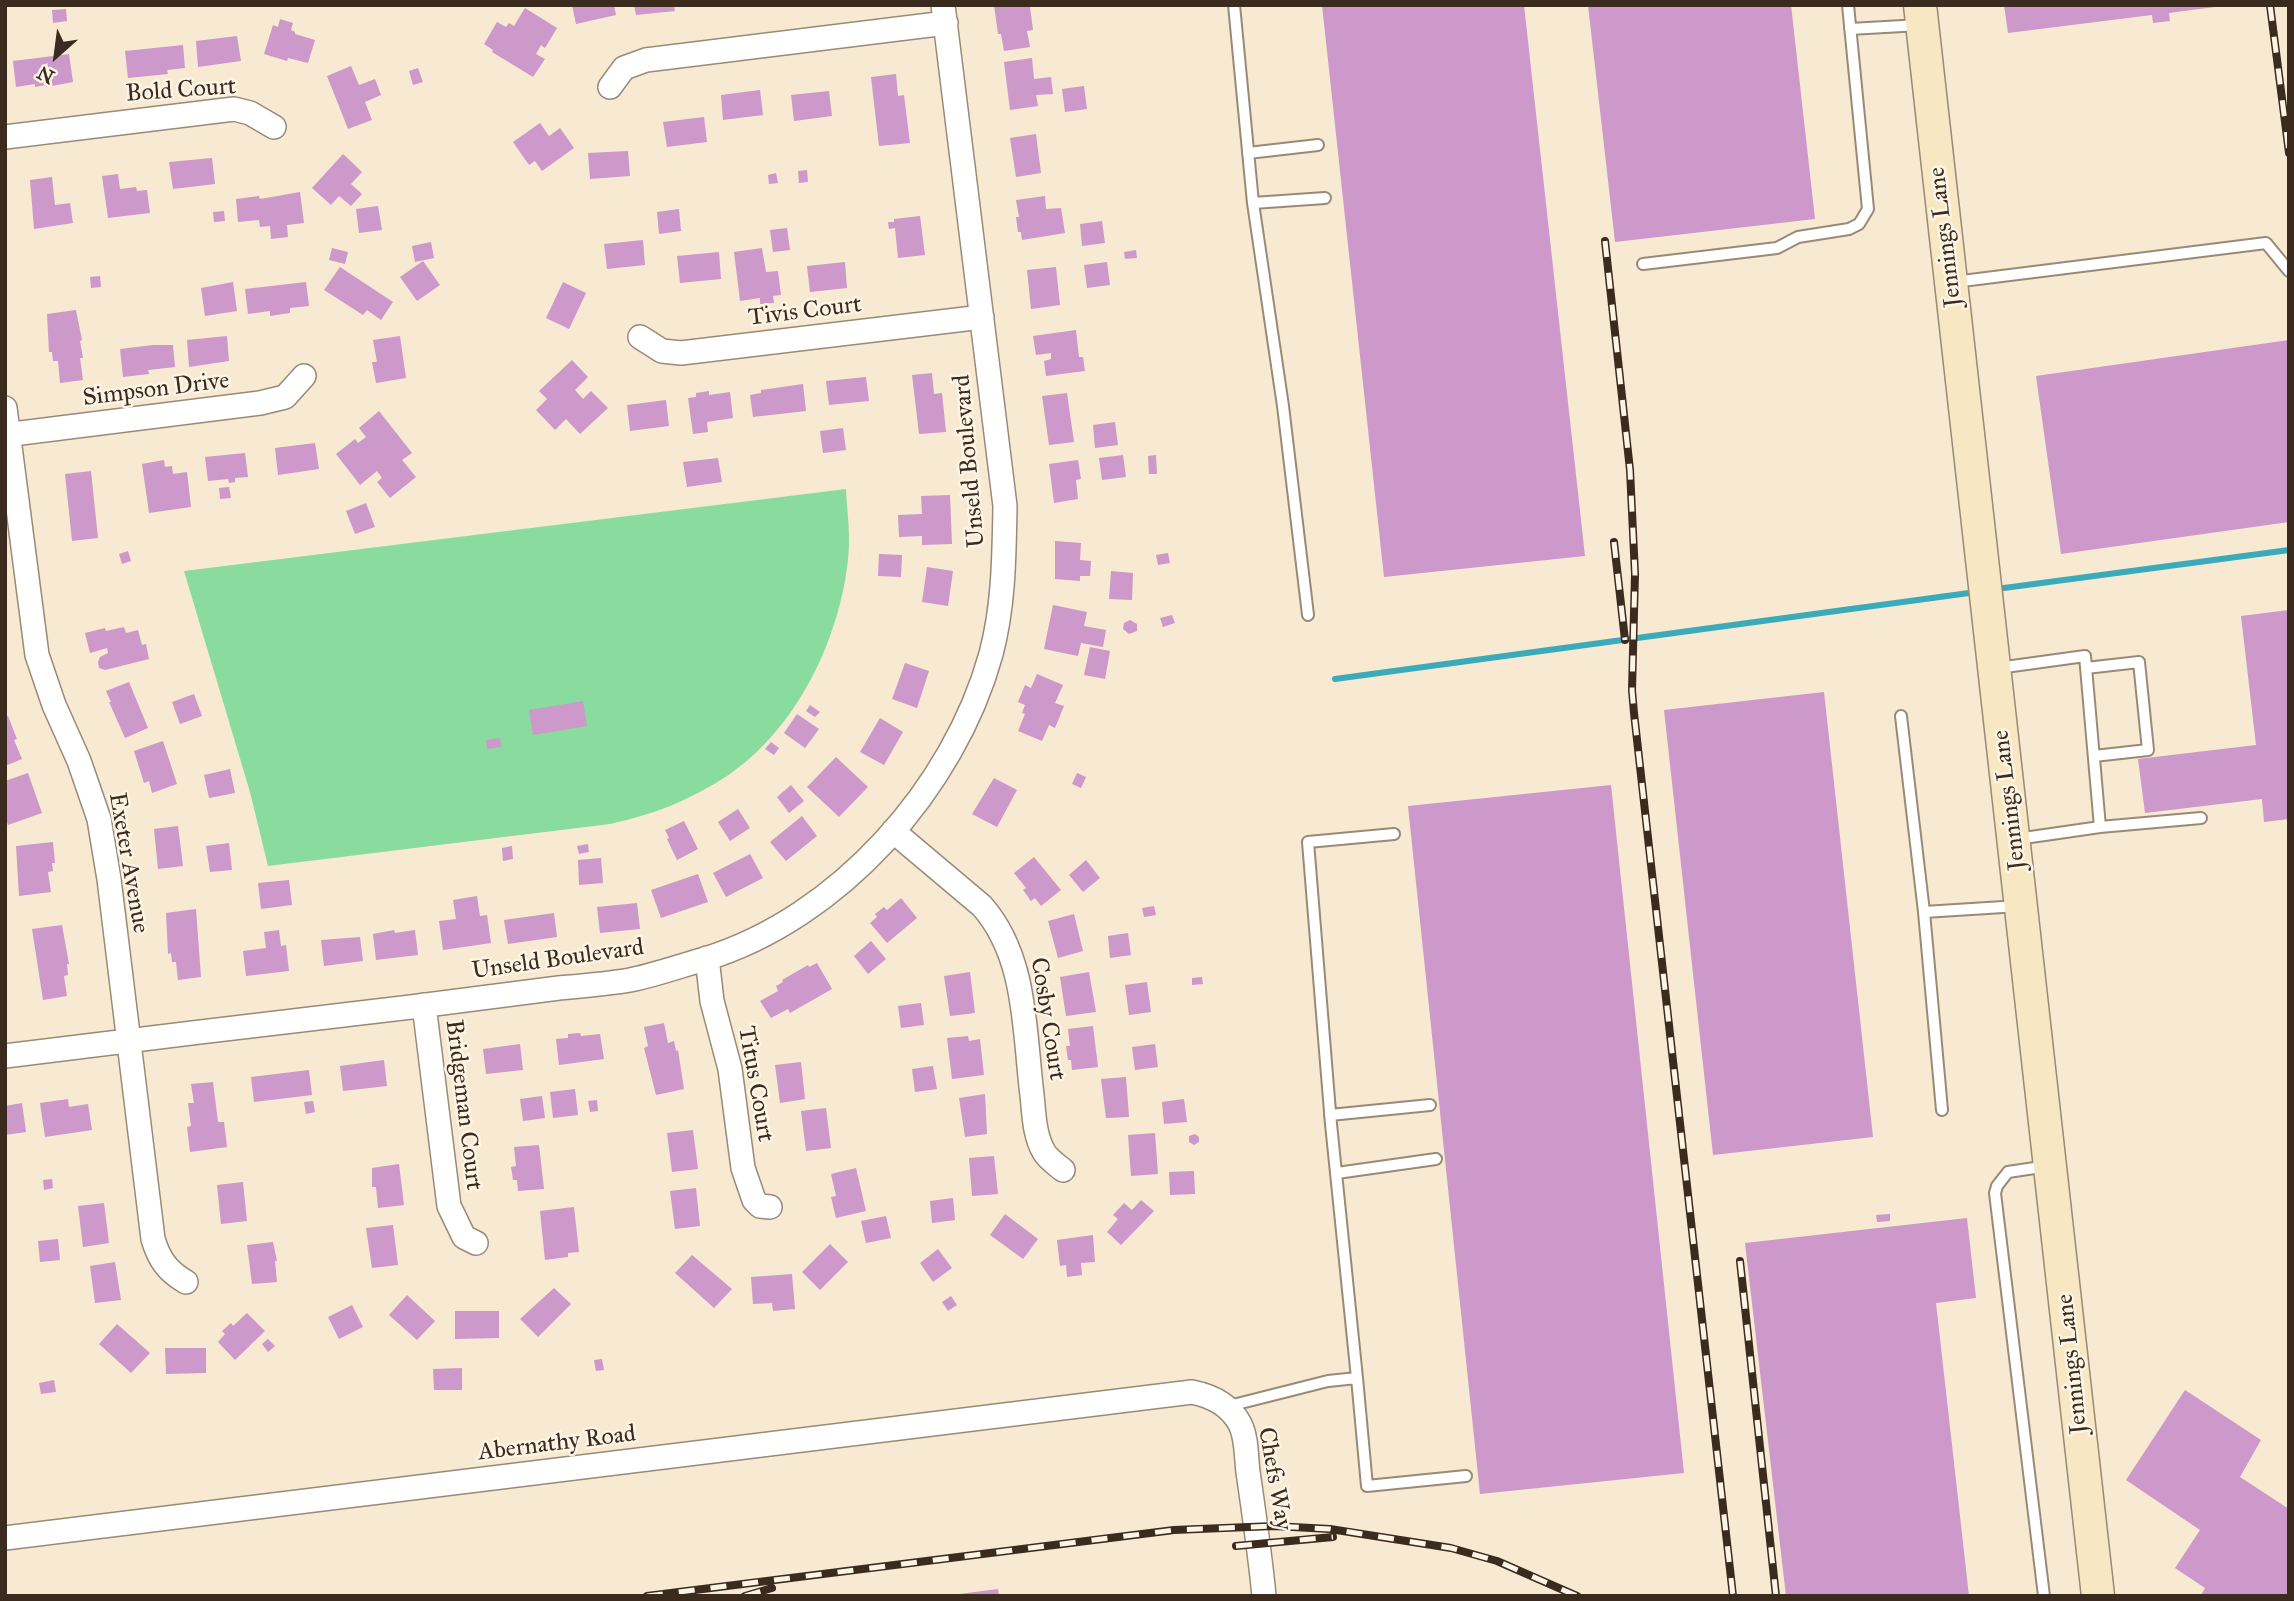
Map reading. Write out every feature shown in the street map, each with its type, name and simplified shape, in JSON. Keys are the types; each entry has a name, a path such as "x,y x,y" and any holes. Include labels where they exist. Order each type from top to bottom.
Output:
{"street":[{"path":"610,87 624,68 646,61 945,14"},
{"name":"Unseld Boulevard","path":"5,1056 630,980 737,947 796,916 849,877 893,831 909,813 964,725 991,653 1002,598 1005,506 945,14"},
{"name":"Jennings Lane","path":"1922,15 2098,1596"},
{"name":"Bold Court","path":"5,136 234,109 250,113 274,127"},
{"name":"Tivis Court","path":"640,337 662,351 681,354 982,317"},
{"name":"Simpson Drive","path":"7,435 260,403 285,397 304,376"},
{"name":"Exeter Avenue","path":"5,408 37,654 99,819 109,879 153,1239 166,1267 186,1282"},
{"name":"Cosby Court","path":"893,831 982,906 1008,945 1016,971 1036,1128 1045,1154 1063,1170"},
{"name":"Titus Court","path":"706,958 712,1001 730,1069 743,1168 754,1200 760,1206 770,1207"},
{"name":"Bridgeman Court","path":"424,1005 449,1206 464,1237 476,1243"},
{"name":"Chefs Way","path":"1115,1400 1192,1391 1225,1407 1240,1424 1257,1526 1264,1596"},
{"name":"Abernathy Road","path":"5,1538 1115,1400"}],"lane":[{"path":"1234,5 1253,203 1283,406 1308,615"},
{"path":"1643,264 1776,248 1798,237 1849,229 1860,224 1868,209 1848,5"},
{"path":"1850,29 1922,15"},
{"path":"1248,153 1318,145"},
{"path":"1253,203 1325,198"},
{"path":"1951,282 2266,243 2289,271"},
{"path":"1995,669 2085,656 2100,827"},
{"path":"2086,668 2139,662 2148,750 2094,756"},
{"path":"1901,716 1924,912 1942,1110"},
{"path":"2014,840 2100,827 2201,818"},
{"path":"1394,834 1308,842 1330,1115 1367,1486 1466,1476"},
{"path":"1924,912 2022,905"},
{"path":"1330,1115 1430,1105"},
{"path":"1337,1173 1436,1159"},
{"path":"2044,1596 1995,1193 2008,1172 2051,1165"},
{"path":"1225,1407 1328,1381 1357,1378"}],"green space":[{"path":"846,489 848,559 835,620 824,651 810,680 774,734 752,757 727,776 671,806 610,824 268,866 250,792 184,571"}],"building":[{"path":"572,5 614,5 616,15 576,24"},
{"path":"634,5 674,5 675,11 636,15"},
{"path":"994,5 1030,7 1033,30 1027,31 1030,47 1004,51 1001,34 998,34"},
{"path":"1322,5 1524,5 1585,556 1384,577"},
{"path":"1588,5 1791,5 1815,219 1615,242"},
{"path":"2004,5 2215,7 2169,13 2170,21 2153,23 2152,15 2008,33"},
{"path":"525,8 557,28 545,48 541,45 536,54 545,59 533,77 492,52 493,50 484,44 497,22 506,27 509,23 514,26"},
{"path":"66,9 67,21 53,23 52,10"},
{"path":"280,19 293,23 291,30 295,34 315,40 308,63 288,58 287,61 264,54 273,25 278,27"},
{"path":"237,36 241,61 198,67 196,41"},
{"path":"183,45 185,68 167,70 168,74 128,78 125,51"},
{"path":"69,54 73,82 46,87 35,87 35,84 16,87 13,61"},
{"path":"1032,58 1034,79 1051,77 1053,94 1036,95 1038,106 1010,110 1004,62"},
{"path":"351,66 359,85 375,79 381,95 365,102 372,120 348,129 327,76"},
{"path":"418,68 423,82 413,85 409,71"},
{"path":"896,74 898,96 904,95 910,143 879,146 871,77"},
{"path":"1084,86 1087,109 1065,112 1062,89"},
{"path":"760,90 763,115 723,120 721,95"},
{"path":"829,91 832,116 794,121 791,95"},
{"path":"704,117 707,142 667,147 663,122"},
{"path":"540,123 549,136 560,128 574,148 542,171 535,161 529,165 513,142"},
{"path":"1036,134 1041,173 1016,177 1010,138"},
{"path":"628,151 630,176 590,179 588,153"},
{"path":"343,154 362,172 351,184 362,194 351,206 339,196 331,205 312,188"},
{"path":"212,158 215,184 173,189 169,162"},
{"path":"807,170 808,182 799,183 798,171"},
{"path":"776,173 778,183 769,184 768,175"},
{"path":"118,174 120,189 136,187 137,191 147,190 150,213 108,218 102,176"},
{"path":"52,177 55,205 70,203 73,223 34,229 30,180"},
{"path":"300,192 304,223 287,225 288,237 271,239 270,226 260,227 259,220 238,222 236,199 259,196 260,199"},
{"path":"1045,196 1046,209 1061,208 1065,233 1022,240 1021,232 1018,232 1016,200"},
{"path":"378,206 382,230 359,233 356,209"},
{"path":"679,209 681,231 659,234 657,212"},
{"path":"224,211 225,221 214,222 213,212"},
{"path":"920,216 925,255 898,258 895,228 889,229 888,222"},
{"path":"1102,221 1105,243 1082,246 1080,224"},
{"path":"787,228 790,250 773,252 770,230"},
{"path":"643,240 645,265 607,269 604,244"},
{"path":"431,242 434,258 415,262 412,246"},
{"path":"332,248 348,252 345,264 329,260"},
{"path":"762,248 766,272 778,271 781,295 773,296 774,303 760,304 760,298 740,301 734,252"},
{"path":"1136,250 1137,258 1125,259 1124,252"},
{"path":"719,252 721,279 680,283 677,256"},
{"path":"423,261 440,285 417,301 400,277"},
{"path":"845,262 847,288 810,292 807,266"},
{"path":"1107,262 1110,285 1087,288 1084,265"},
{"path":"340,267 393,302 381,320 367,310 363,315 324,290"},
{"path":"1056,267 1060,305 1031,309 1027,270"},
{"path":"100,276 101,287 91,288 90,277"},
{"path":"233,282 237,311 205,316 201,288"},
{"path":"306,282 309,306 290,308 290,313 270,316 270,311 248,314 245,289"},
{"path":"563,282 586,293 569,329 546,318"},
{"path":"76,310 82,340 83,358 80,358 83,380 60,383 58,361 53,361 52,352 49,352 47,314"},
{"path":"1076,330 1079,357 1083,357 1085,371 1046,376 1044,361 1051,359 1051,353 1036,355 1033,336"},
{"path":"227,336 229,361 189,367 187,340"},
{"path":"400,336 406,378 376,383 372,362 377,362 373,340"},
{"path":"2289,340 2289,522 2061,554 2036,376"},
{"path":"173,345 175,367 148,370 149,374 123,377 120,349"},
{"path":"572,360 588,377 575,390 583,399 591,391 608,408 580,434 566,419 555,430 536,410 547,399 539,391"},
{"path":"932,373 934,394 942,393 946,432 919,434 912,375"},
{"path":"866,377 869,401 829,405 826,381"},
{"path":"803,384 806,411 753,417 750,395 761,393 761,390"},
{"path":"709,391 709,395 730,392 733,418 707,422 708,432 693,434 688,398 696,397 696,393"},
{"path":"1067,393 1074,442 1049,445 1042,396"},
{"path":"666,400 669,426 630,431 627,405"},
{"path":"379,411 412,453 402,460 416,477 390,498 377,482 382,478 377,471 360,485 336,454 355,439 358,443 366,437 359,428"},
{"path":"1115,422 1118,445 1095,448 1093,425"},
{"path":"843,428 846,450 823,453 820,431"},
{"path":"315,443 319,469 278,475 275,448"},
{"path":"245,453 248,477 235,478 235,482 229,483 228,479 208,481 205,457"},
{"path":"1123,455 1126,477 1102,480 1099,458"},
{"path":"1156,455 1157,474 1149,474 1148,456"},
{"path":"718,458 722,482 687,487 683,462"},
{"path":"164,460 165,467 172,466 173,474 187,472 191,507 149,513 142,464"},
{"path":"1078,460 1081,479 1076,480 1078,499 1054,503 1049,464"},
{"path":"91,471 98,538 72,541 65,474"},
{"path":"229,487 231,498 220,499 219,488"},
{"path":"950,495 952,544 922,545 922,536 899,537 898,515 922,514 921,496"},
{"path":"366,503 375,527 355,534 346,511"},
{"path":"1055,541 1081,543 1080,560 1091,561 1090,576 1080,576 1080,581 1055,579"},
{"path":"128,551 131,561 122,564 119,554"},
{"path":"1168,553 1170,563 1158,565 1156,555"},
{"path":"879,554 902,555 901,577 878,576"},
{"path":"927,567 953,571 948,606 922,602"},
{"path":"1111,571 1133,573 1132,600 1109,599"},
{"path":"1053,605 1087,612 1084,626 1106,630 1103,647 1081,643 1078,656 1044,649"},
{"path":"2289,610 2289,819 2264,822 2262,799 2145,813 2138,759 2256,745 2241,616"},
{"path":"1172,615 1175,623 1163,627 1160,618"},
{"path":"1130,620 1137,624 1137,631 1129,634 1123,629 1124,623"},
{"path":"124,627 126,633 138,630 142,645 146,644 149,659 105,670 99,668 100,657 108,653 107,648 90,653 85,633"},
{"path":"1090,647 1110,651 1105,679 1084,675"},
{"path":"905,663 929,671 917,708 892,699"},
{"path":"1037,674 1063,685 1055,703 1064,706 1055,728 1049,725 1042,741 1018,731 1025,714 1022,713 1025,705 1018,702 1025,685 1031,688"},
{"path":"129,682 148,728 125,738 106,691"},
{"path":"1824,692 1873,1137 1713,1155 1664,710"},
{"path":"194,694 202,716 180,724 172,702"},
{"path":"583,701 587,726 533,735 529,710"},
{"path":"810,705 820,712 815,717 806,711"},
{"path":"797,714 819,729 805,748 784,733"},
{"path":"8,716 22,759 5,766 5,717"},
{"path":"880,718 903,732 884,765 860,752"},
{"path":"500,738 501,747 487,749 486,740"},
{"path":"163,741 177,784 152,793 149,781 144,783 134,751"},
{"path":"771,742 779,748 774,755 765,749"},
{"path":"836,757 868,787 839,817 807,787"},
{"path":"230,769 235,793 209,798 204,775"},
{"path":"28,773 42,813 8,825 5,818 5,781"},
{"path":"1077,773 1086,777 1081,788 1072,784"},
{"path":"994,778 1017,790 997,827 972,814"},
{"path":"791,785 804,801 789,813 777,797"},
{"path":"1611,785 1684,1473 1480,1494 1408,806"},
{"path":"738,809 750,828 730,841 718,822"},
{"path":"802,816 817,836 786,861 770,842"},
{"path":"684,821 698,849 677,860 665,830"},
{"path":"178,826 183,866 158,869 154,829"},
{"path":"53,842 55,863 52,863 53,871 48,872 51,892 19,896 16,846"},
{"path":"229,843 232,870 210,872 206,846"},
{"path":"588,844 589,852 579,854 577,846"},
{"path":"512,846 513,859 503,861 502,848"},
{"path":"750,854 763,878 726,897 713,873"},
{"path":"1034,857 1061,890 1041,906 1035,898 1031,901 1023,890 1026,888 1014,873"},
{"path":"601,858 603,883 579,885 578,860"},
{"path":"1086,860 1100,878 1083,892 1069,875"},
{"path":"698,874 708,902 661,918 651,890"},
{"path":"289,880 292,905 261,909 258,883"},
{"path":"477,896 480,916 487,915 491,943 443,950 439,921 456,919 453,900"},
{"path":"901,898 917,918 887,943 870,923 877,917 875,914 884,907 887,910"},
{"path":"637,903 640,929 600,933 597,907"},
{"path":"1154,906 1156,915 1144,917 1142,908"},
{"path":"196,909 201,977 178,980 176,962 172,962 171,953 168,954 166,913"},
{"path":"554,913 557,937 508,944 504,920"},
{"path":"1074,914 1083,951 1058,958 1048,921"},
{"path":"62,925 69,964 68,975 64,976 67,996 43,1000 32,929"},
{"path":"279,930 281,946 286,945 289,971 246,976 243,951 266,948 264,932"},
{"path":"394,930 395,933 415,930 418,955 376,960 373,934"},
{"path":"1128,933 1131,955 1110,958 1108,936"},
{"path":"360,937 363,961 324,966 321,940"},
{"path":"871,941 886,959 868,974 854,956"},
{"path":"817,963 832,989 790,1013 788,1009 771,1018 760,1001 778,991 776,986 783,982 782,980 808,965 809,967"},
{"path":"970,972 975,1013 950,1016 944,976"},
{"path":"1089,972 1096,1012 1066,1016 1060,977"},
{"path":"1202,977 1203,984 1192,985 1192,978"},
{"path":"1147,982 1151,1012 1129,1015 1125,985"},
{"path":"921,1003 924,1025 901,1028 898,1006"},
{"path":"664,1023 668,1043 674,1041 676,1051 678,1050 684,1089 656,1095 644,1048 648,1046 644,1027"},
{"path":"1093,1026 1098,1067 1072,1070 1066,1046 1070,1046 1068,1029"},
{"path":"580,1033 581,1036 600,1034 604,1059 559,1065 556,1039"},
{"path":"968,1036 969,1041 980,1039 984,1075 952,1079 947,1038"},
{"path":"520,1044 523,1070 486,1074 483,1049"},
{"path":"1155,1044 1158,1067 1135,1070 1132,1047"},
{"path":"384,1060 387,1086 343,1091 340,1066"},
{"path":"801,1062 805,1099 780,1103 775,1065"},
{"path":"933,1066 937,1089 915,1092 912,1069"},
{"path":"309,1070 312,1095 254,1102 251,1077"},
{"path":"1126,1077 1129,1117 1106,1118 1101,1079"},
{"path":"213,1082 218,1122 224,1122 227,1147 190,1152 187,1127 191,1126 188,1103 194,1103 191,1084"},
{"path":"575,1089 578,1115 553,1118 550,1092"},
{"path":"985,1094 987,1134 965,1137 959,1098"},
{"path":"542,1096 545,1118 523,1121 520,1099"},
{"path":"68,1099 69,1107 88,1104 92,1130 45,1137 40,1103"},
{"path":"1184,1099 1187,1122 1164,1124 1162,1102"},
{"path":"597,1100 598,1111 590,1112 588,1101"},
{"path":"313,1101 315,1112 306,1114 304,1102"},
{"path":"22,1103 26,1132 5,1135 5,1106"},
{"path":"826,1108 831,1148 806,1151 801,1111"},
{"path":"693,1130 698,1169 672,1172 667,1133"},
{"path":"1155,1133 1158,1174 1131,1176 1128,1135"},
{"path":"1195,1134 1199,1137 1199,1142 1194,1145 1189,1142 1189,1136"},
{"path":"539,1145 544,1189 518,1191 517,1180 513,1180 511,1167 516,1166 514,1147"},
{"path":"994,1156 998,1194 972,1196 969,1158"},
{"path":"399,1164 404,1205 378,1208 376,1187 372,1187 372,1168"},
{"path":"856,1168 866,1211 836,1218 831,1197 836,1196 831,1174"},
{"path":"1194,1171 1195,1194 1170,1195 1169,1172"},
{"path":"52,1179 53,1188 44,1190 43,1180"},
{"path":"243,1182 247,1221 221,1224 217,1185"},
{"path":"696,1188 700,1226 675,1229 670,1191"},
{"path":"953,1198 955,1220 932,1223 930,1201"},
{"path":"1141,1200 1154,1211 1121,1245 1107,1232 1118,1219 1113,1215 1124,1203 1132,1210"},
{"path":"104,1203 109,1243 83,1247 78,1206"},
{"path":"574,1207 579,1252 568,1253 568,1257 545,1260 540,1211"},
{"path":"1005,1214 1038,1239 1023,1259 990,1235"},
{"path":"1890,1214 1890,1221 1877,1222 1876,1215"},
{"path":"886,1216 891,1238 866,1243 861,1221"},
{"path":"1967,1218 1976,1298 1936,1303 1969,1596 1786,1596 1745,1243"},
{"path":"393,1225 398,1265 372,1268 366,1228"},
{"path":"1093,1235 1095,1262 1081,1263 1082,1275 1067,1277 1066,1265 1060,1266 1057,1240"},
{"path":"58,1239 60,1260 40,1262 38,1241"},
{"path":"273,1242 277,1282 252,1284 247,1245"},
{"path":"830,1244 848,1262 820,1290 802,1272"},
{"path":"938,1249 952,1268 933,1282 920,1263"},
{"path":"692,1255 732,1289 714,1308 675,1273"},
{"path":"115,1262 121,1300 95,1303 90,1266"},
{"path":"792,1274 795,1309 773,1311 772,1303 753,1304 751,1277"},
{"path":"554,1288 571,1304 538,1337 520,1319"},
{"path":"407,1295 435,1321 417,1340 389,1315"},
{"path":"951,1296 957,1305 948,1311 942,1302"},
{"path":"352,1305 363,1327 339,1339 328,1317"},
{"path":"455,1311 499,1311 499,1338 455,1339"},
{"path":"247,1313 265,1331 235,1360 218,1342 225,1334 222,1331 231,1323 233,1326"},
{"path":"117,1324 150,1353 131,1373 99,1344"},
{"path":"268,1339 275,1346 268,1352 262,1344"},
{"path":"165,1348 206,1348 206,1373 166,1374"},
{"path":"602,1359 604,1370 596,1371 594,1360"},
{"path":"462,1368 462,1390 434,1390 433,1369"},
{"path":"54,1380 56,1392 41,1394 39,1383"},
{"path":"2185,1390 2261,1440 2240,1477 2289,1509 2289,1596 2201,1595 2205,1588 2175,1568 2200,1530 2126,1480"},
{"path":"998,1589 999,1596 959,1596 959,1594"}],"waterway":[{"path":"2004,588 2289,550"},
{"path":"1335,679 1969,593"}],"railway":[{"path":"2270,5 2289,153"},
{"path":"1605,241 1630,470 1635,574 1632,690 1634,713 1733,1596"},
{"path":"1614,542 1625,640"},
{"path":"1740,1261 1776,1596"},
{"path":"647,1596 1174,1530 1274,1526 1330,1529 1451,1548 1497,1561 1577,1596"},
{"path":"1236,1546 1333,1537"},
{"path":"745,1596 772,1588"}]}
